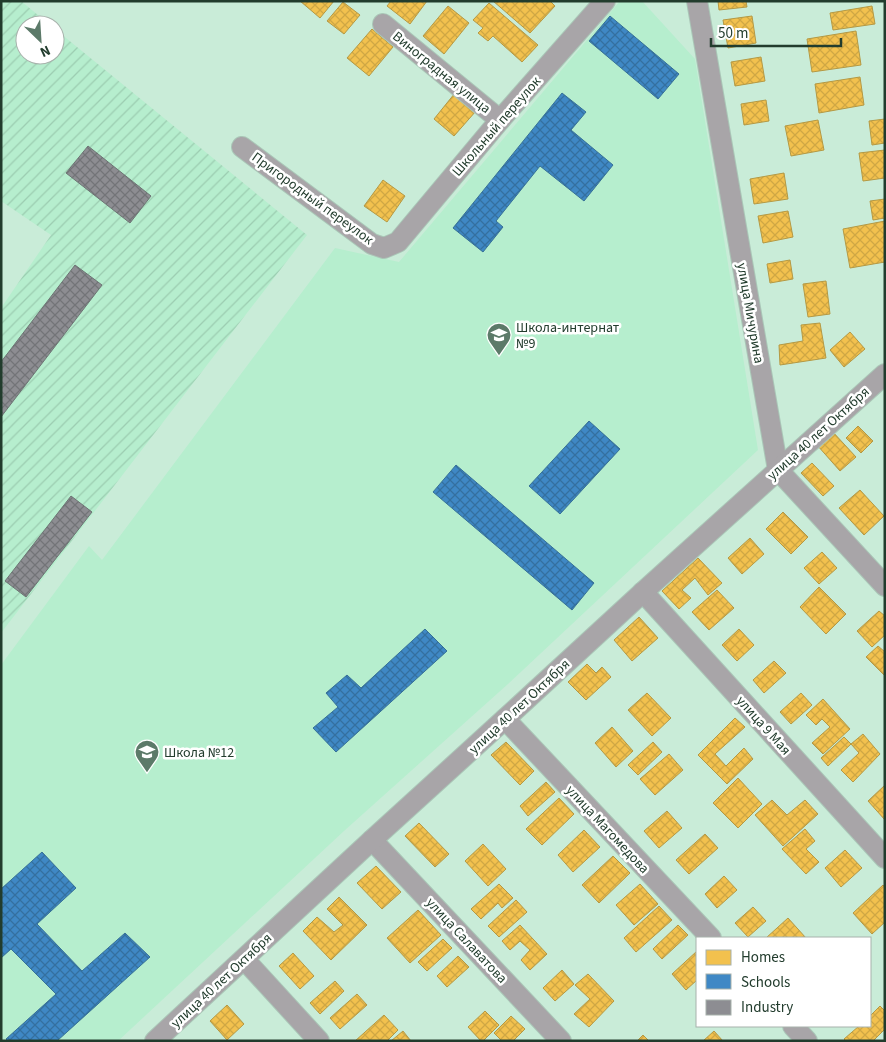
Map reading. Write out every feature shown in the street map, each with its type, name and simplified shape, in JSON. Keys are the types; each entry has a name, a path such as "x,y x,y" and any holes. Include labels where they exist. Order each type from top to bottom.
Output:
{"street":[{"name":"Школьный переулок","path":"384,248 398,242 500,120 605,1"},
{"name":"улица Мичурина","path":"697,1 778,470"},
{"name":"Виноградная улица","path":"383,24 500,120"},
{"name":"Пригородный переулок","path":"242,147 372,244 384,248"},
{"name":"улица 40 лет Октября","path":"155,1041 643,592 885,374"},
{"path":"778,470 885,586"},
{"name":"улица 9 Мая","path":"643,592 885,858"},
{"name":"улица Магомедова","path":"505,719 710,937"},
{"name":"улица Салаватова","path":"372,840 561,1041"},
{"path":"244,959 319,1041"},
{"path":"794,1027 807,1041"}],"shaded area":[{"path":"1,1 21,1 38,15 15,15 15,65 65,65 65,37 307,235 1,633 1,308 51,235 1,201"},
{"name":"Школа-интернат №9","path":"620,1 642,1 695,59 758,450 508,684 344,831 118,1041 1,1041 1,665 89,546 102,560 335,248 399,262"}],"building: Homes":[{"path":"300,1 334,1 320,18"},
{"path":"391,1 427,1 410,24 387,6"},
{"path":"493,1 550,1 555,6 530,33"},
{"path":"718,1 746,1 747,7 719,10"},
{"path":"343,2 360,15 344,34 327,21"},
{"path":"489,3 538,45 522,62 493,36 488,41 478,33 483,28 473,20"},
{"path":"448,6 469,23 444,54 423,36"},
{"path":"872,6 875,24 833,30 830,13"},
{"path":"752,16 756,43 728,48 723,20"},
{"path":"372,29 393,47 369,76 347,58"},
{"path":"856,31 861,65 812,72 807,39"},
{"path":"761,57 765,81 735,86 731,62"},
{"path":"860,77 864,105 819,113 815,84"},
{"path":"455,93 476,111 454,136 434,119"},
{"path":"766,100 769,121 744,125 741,104"},
{"path":"885,119 885,143 872,145 869,121"},
{"path":"818,120 824,150 791,156 785,126"},
{"path":"885,150 885,178 863,181 859,153"},
{"path":"784,173 788,199 754,204 750,179"},
{"path":"383,180 405,196 387,222 364,206"},
{"path":"885,199 885,218 873,220 870,201"},
{"path":"788,211 793,237 763,243 758,216"},
{"path":"885,221 885,262 850,268 843,229"},
{"path":"790,260 793,279 770,283 767,264"},
{"path":"826,281 830,314 808,317 803,284"},
{"path":"820,323 826,358 780,365 779,345 803,341 801,325"},
{"path":"850,332 865,349 844,367 830,350"},
{"path":"858,426 873,441 861,453 846,438"},
{"path":"832,431 856,457 840,471 817,445"},
{"path":"812,463 834,486 823,496 801,473"},
{"path":"860,490 884,516 864,535 839,508"},
{"path":"783,512 808,537 791,554 766,529"},
{"path":"750,538 764,554 742,574 728,558"},
{"path":"822,552 837,568 819,584 804,568"},
{"path":"698,558 722,583 708,595 695,578 682,590 691,598 679,609 662,591"},
{"path":"819,587 846,614 826,634 800,607"},
{"path":"717,590 734,608 709,630 692,612"},
{"path":"879,611 885,616 885,635 872,647 857,631"},
{"path":"639,617 658,638 632,661 614,640"},
{"path":"739,629 754,645 737,661 722,645"},
{"path":"878,646 885,652 885,676 866,657"},
{"path":"774,661 786,673 764,693 753,680"},
{"path":"587,664 596,673 602,667 611,677 586,700 568,682"},
{"path":"647,693 671,718 652,736 628,710"},
{"path":"801,693 812,705 791,724 780,712"},
{"path":"823,699 850,729 823,754 812,743 830,727 822,719 816,725 806,715"},
{"path":"735,718 745,727 715,754 726,766 744,748 753,759 727,784 698,755"},
{"path":"612,727 633,751 616,767 595,743"},
{"path":"863,734 880,754 853,782 841,770 859,753 851,744"},
{"path":"844,737 851,744 828,766 821,758"},
{"path":"506,742 534,771 520,785 491,755"},
{"path":"653,742 662,752 638,775 628,765"},
{"path":"669,754 683,770 655,795 640,779"},
{"path":"738,778 762,804 738,828 713,803"},
{"path":"546,782 555,792 528,816 520,806"},
{"path":"885,785 885,820 868,801"},
{"path":"559,798 574,814 542,845 526,829"},
{"path":"772,800 787,815 805,800 818,814 783,846 755,815"},
{"path":"667,811 682,828 659,848 644,831"},
{"path":"419,823 449,854 435,867 405,836"},
{"path":"805,829 815,841 806,849 819,862 806,874 782,849"},
{"path":"584,830 600,847 573,872 558,855"},
{"path":"705,834 718,848 689,874 676,860"},
{"path":"483,844 506,869 488,886 465,861"},
{"path":"845,850 862,868 841,887 825,868"},
{"path":"613,856 630,873 599,903 582,885"},
{"path":"376,866 401,892 382,909 357,883"},
{"path":"724,876 737,890 717,908 705,894"},
{"path":"499,884 513,898 502,908 498,903 481,919 471,909"},
{"path":"640,884 658,904 634,925 616,905"},
{"path":"883,885 885,887 885,922 872,934 853,913"},
{"path":"339,897 367,925 331,960 303,931 317,917 334,932 343,925 327,909"},
{"path":"516,900 527,912 499,937 488,926"},
{"path":"659,906 672,920 636,952 624,938"},
{"path":"753,907 766,921 748,937 735,923"},
{"path":"418,910 441,935 410,963 387,938"},
{"path":"788,918 805,937 767,937"},
{"path":"520,925 547,954 530,970 521,960 530,950 520,941 510,950 502,941"},
{"path":"678,925 688,935 662,959 653,949"},
{"path":"443,939 452,948 427,971 418,962"},
{"path":"696,952 696,981 686,990 672,974"},
{"path":"293,953 314,976 300,989 279,966"},
{"path":"458,956 469,967 447,987 437,976"},
{"path":"562,970 574,984 555,1001 543,988"},
{"path":"588,974 614,1001 589,1027 574,1014 590,999 575,985"},
{"path":"335,981 344,991 320,1014 310,1003"},
{"path":"357,994 367,1005 340,1029 330,1018"},
{"path":"227,1005 244,1024 227,1040 210,1021"},
{"path":"880,1006 885,1011 885,1029 873,1041 846,1041 844,1039 858,1027 871,1027 871,1015"},
{"path":"485,1011 499,1025 481,1041 468,1027"},
{"path":"384,1015 398,1030 387,1041 355,1041"},
{"path":"511,1016 525,1029 513,1041 502,1041 494,1033"},
{"path":"403,1031 411,1041 391,1041"},
{"path":"714,1031 723,1041 703,1041"},
{"path":"643,1035 649,1041 637,1041"}],"building: Schools":[{"path":"610,16 679,74 658,99 589,41"},
{"path":"562,93 586,112 571,130 613,165 584,201 540,166 496,221 503,227 483,252 453,228"},
{"path":"589,421 620,449 560,514 529,486"},
{"path":"456,465 594,583 572,610 433,492"},
{"path":"425,629 447,651 336,752 313,728 338,707 326,693 347,675 361,688"},
{"path":"42,852 76,888 37,924 82,971 125,933 150,957 57,1041 8,1041 6,1039 56,994 11,949 1,958 1,889"}],"building: Industry":[{"path":"88,146 151,196 130,223 66,173"},
{"path":"75,265 102,285 1,417 1,362"},
{"path":"71,496 92,512 26,597 5,581"}],"place":[{"name":"Школа-интернат №9","path":"499,356"},
{"name":"Школа №12","path":"147,773"}]}
